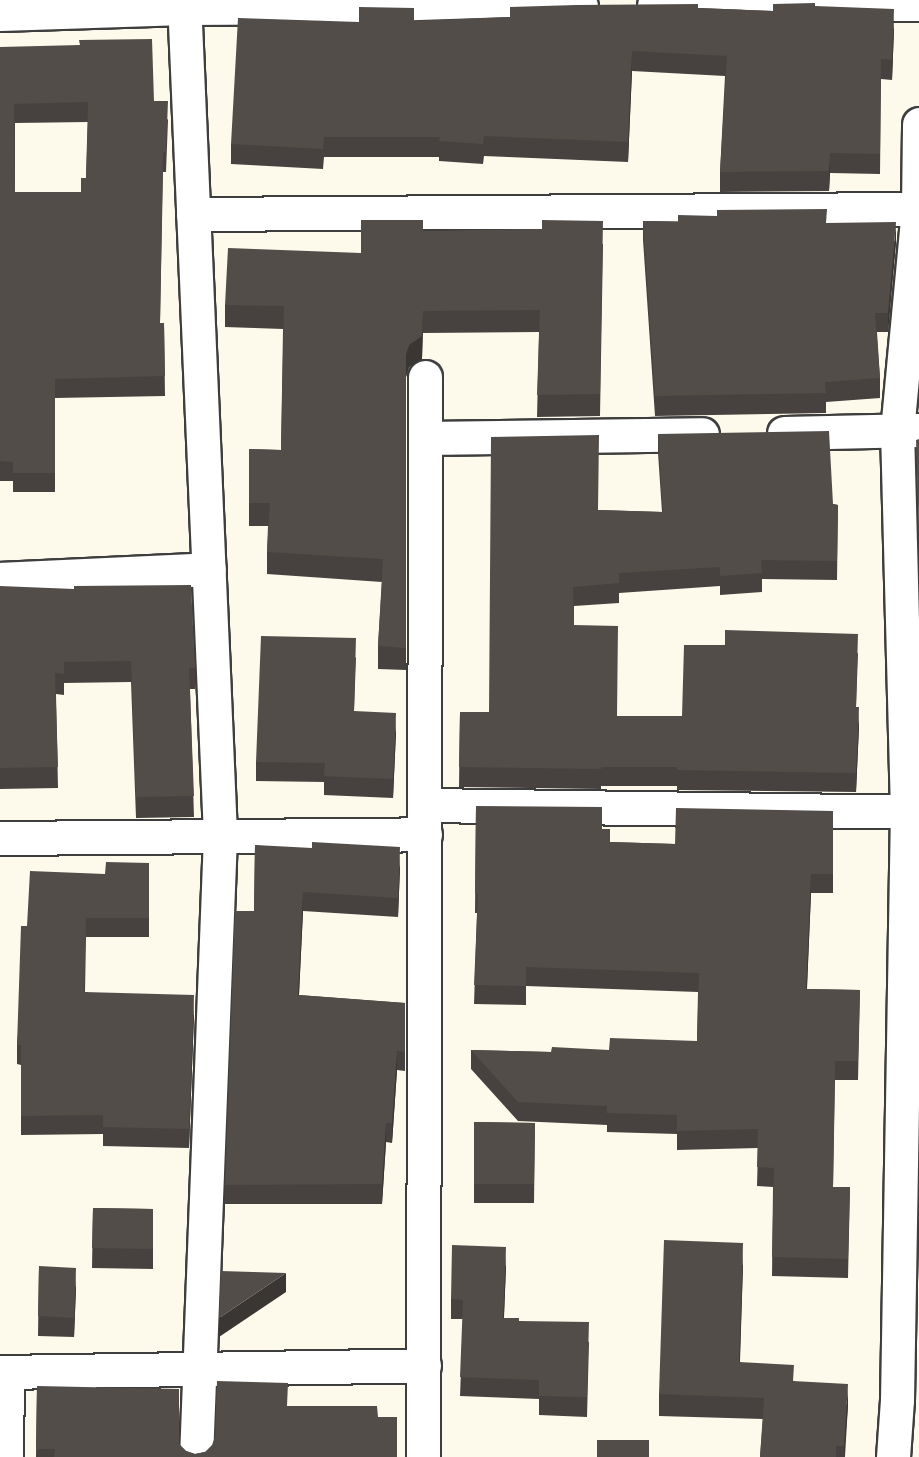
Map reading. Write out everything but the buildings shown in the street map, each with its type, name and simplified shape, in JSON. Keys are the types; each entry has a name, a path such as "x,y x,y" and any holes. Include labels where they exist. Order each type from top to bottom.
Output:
{"street":[{"path":"0,14 184,4 466,3 615,6 919,4"},
{"path":"184,4 220,836 196,1457"},
{"path":"893,1457 908,1400 913,812 908,431 918,209 919,124"},
{"path":"193,214 918,209"},
{"path":"423,1457 425,377"},
{"path":"425,438 908,431"},
{"path":"0,579 209,569"},
{"path":"0,837 220,836 425,820 913,812"},
{"path":"6,1457 4,1372 424,1365"}]}
